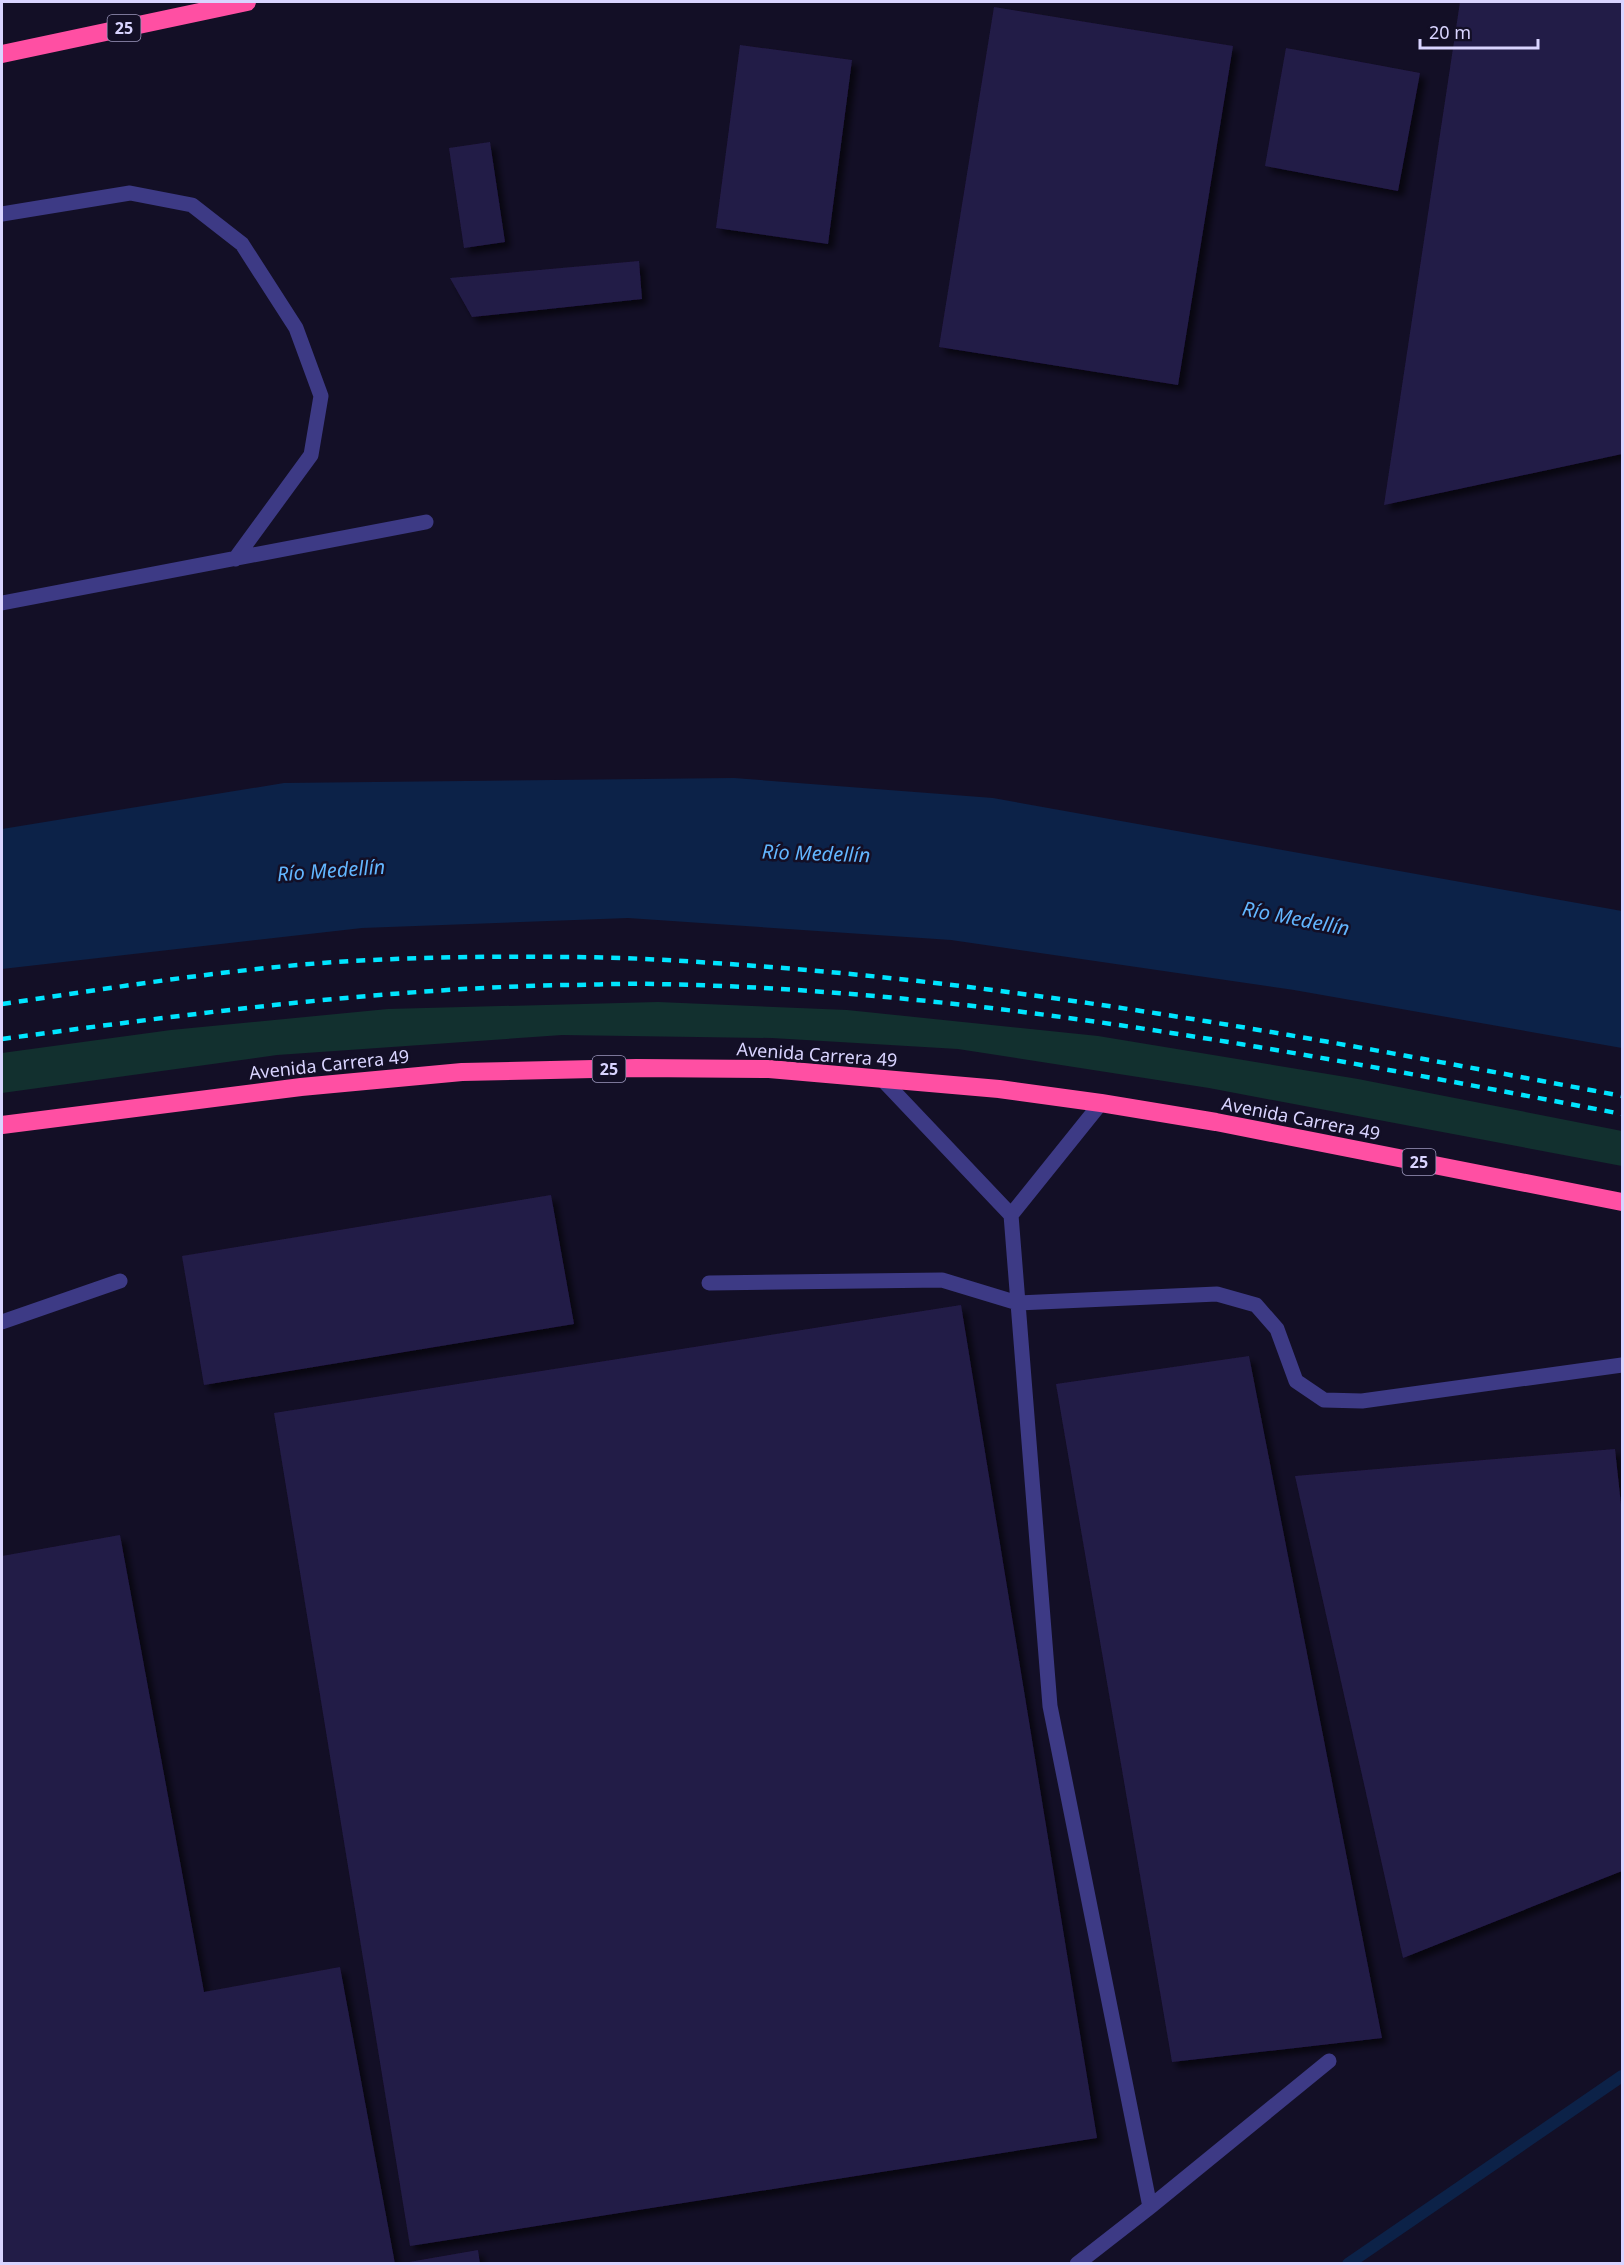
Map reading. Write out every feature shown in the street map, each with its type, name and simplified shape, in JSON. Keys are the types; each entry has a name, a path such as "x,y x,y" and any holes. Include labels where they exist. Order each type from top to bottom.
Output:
{"highway":[{"name":"25","path":"2,54 246,2"},
{"name":"Avenida Carrera 49","path":"2,1125 301,1087 462,1072 636,1068 769,1069 999,1089 1101,1103 1216,1122 1623,1202"}],"lane":[{"path":"2,214 130,193 192,205 242,244 296,328 321,396 311,455 236,559"},
{"path":"2,603 426,522"},
{"path":"881,1078 1011,1215 1050,1706 1150,2207"},
{"path":"1011,1215 1101,1103"},
{"path":"709,1283 942,1280 1018,1303 1217,1294 1256,1305 1277,1329 1296,1381 1324,1400 1362,1401 1623,1365"},
{"path":"2,1322 120,1281"},
{"path":"1077,2264 1329,2061"}],"green space":[{"path":"658,1002 847,1010 1098,1036 1358,1079 1622,1131 1622,1166 1209,1088 958,1049 772,1038 562,1035 277,1055 2,1093 2,1053 171,1030 388,1009"}],"water":[{"name":"Río Medellín","path":"734,778 993,798 1622,911 1622,1048 1294,990 951,940 628,918 362,928 2,969 2,829 284,783"}],"building":[{"path":"1460,2 1622,2 1622,454 1384,505"},
{"path":"994,7 1233,46 1178,385 939,347"},
{"path":"740,45 852,60 828,244 716,228"},
{"path":"1286,48 1420,73 1398,191 1265,166"},
{"path":"490,142 505,242 464,248 449,148"},
{"path":"639,261 642,299 472,317 450,278"},
{"path":"551,1195 574,1324 204,1385 182,1256"},
{"path":"961,1305 1097,2138 410,2246 274,1413"},
{"path":"1249,1356 1382,2038 1172,2062 1056,1384"},
{"path":"1615,1449 1622,1514 1622,1871 1403,1958 1295,1476"},
{"path":"120,1535 204,1992 340,1967 395,2264 2,2264 2,1556"},
{"path":"478,2250 480,2264 409,2264 409,2262"}],"waterway":[{"path":"1348,2264 1622,2076"}],"railway":[{"path":"2,1004 220,973 352,961 512,957 668,960 877,977 1091,1004 1304,1038 1622,1096"},
{"path":"2,1039 283,1004 494,987 655,984 777,989 899,998 1141,1028 1382,1069 1622,1114"}]}
